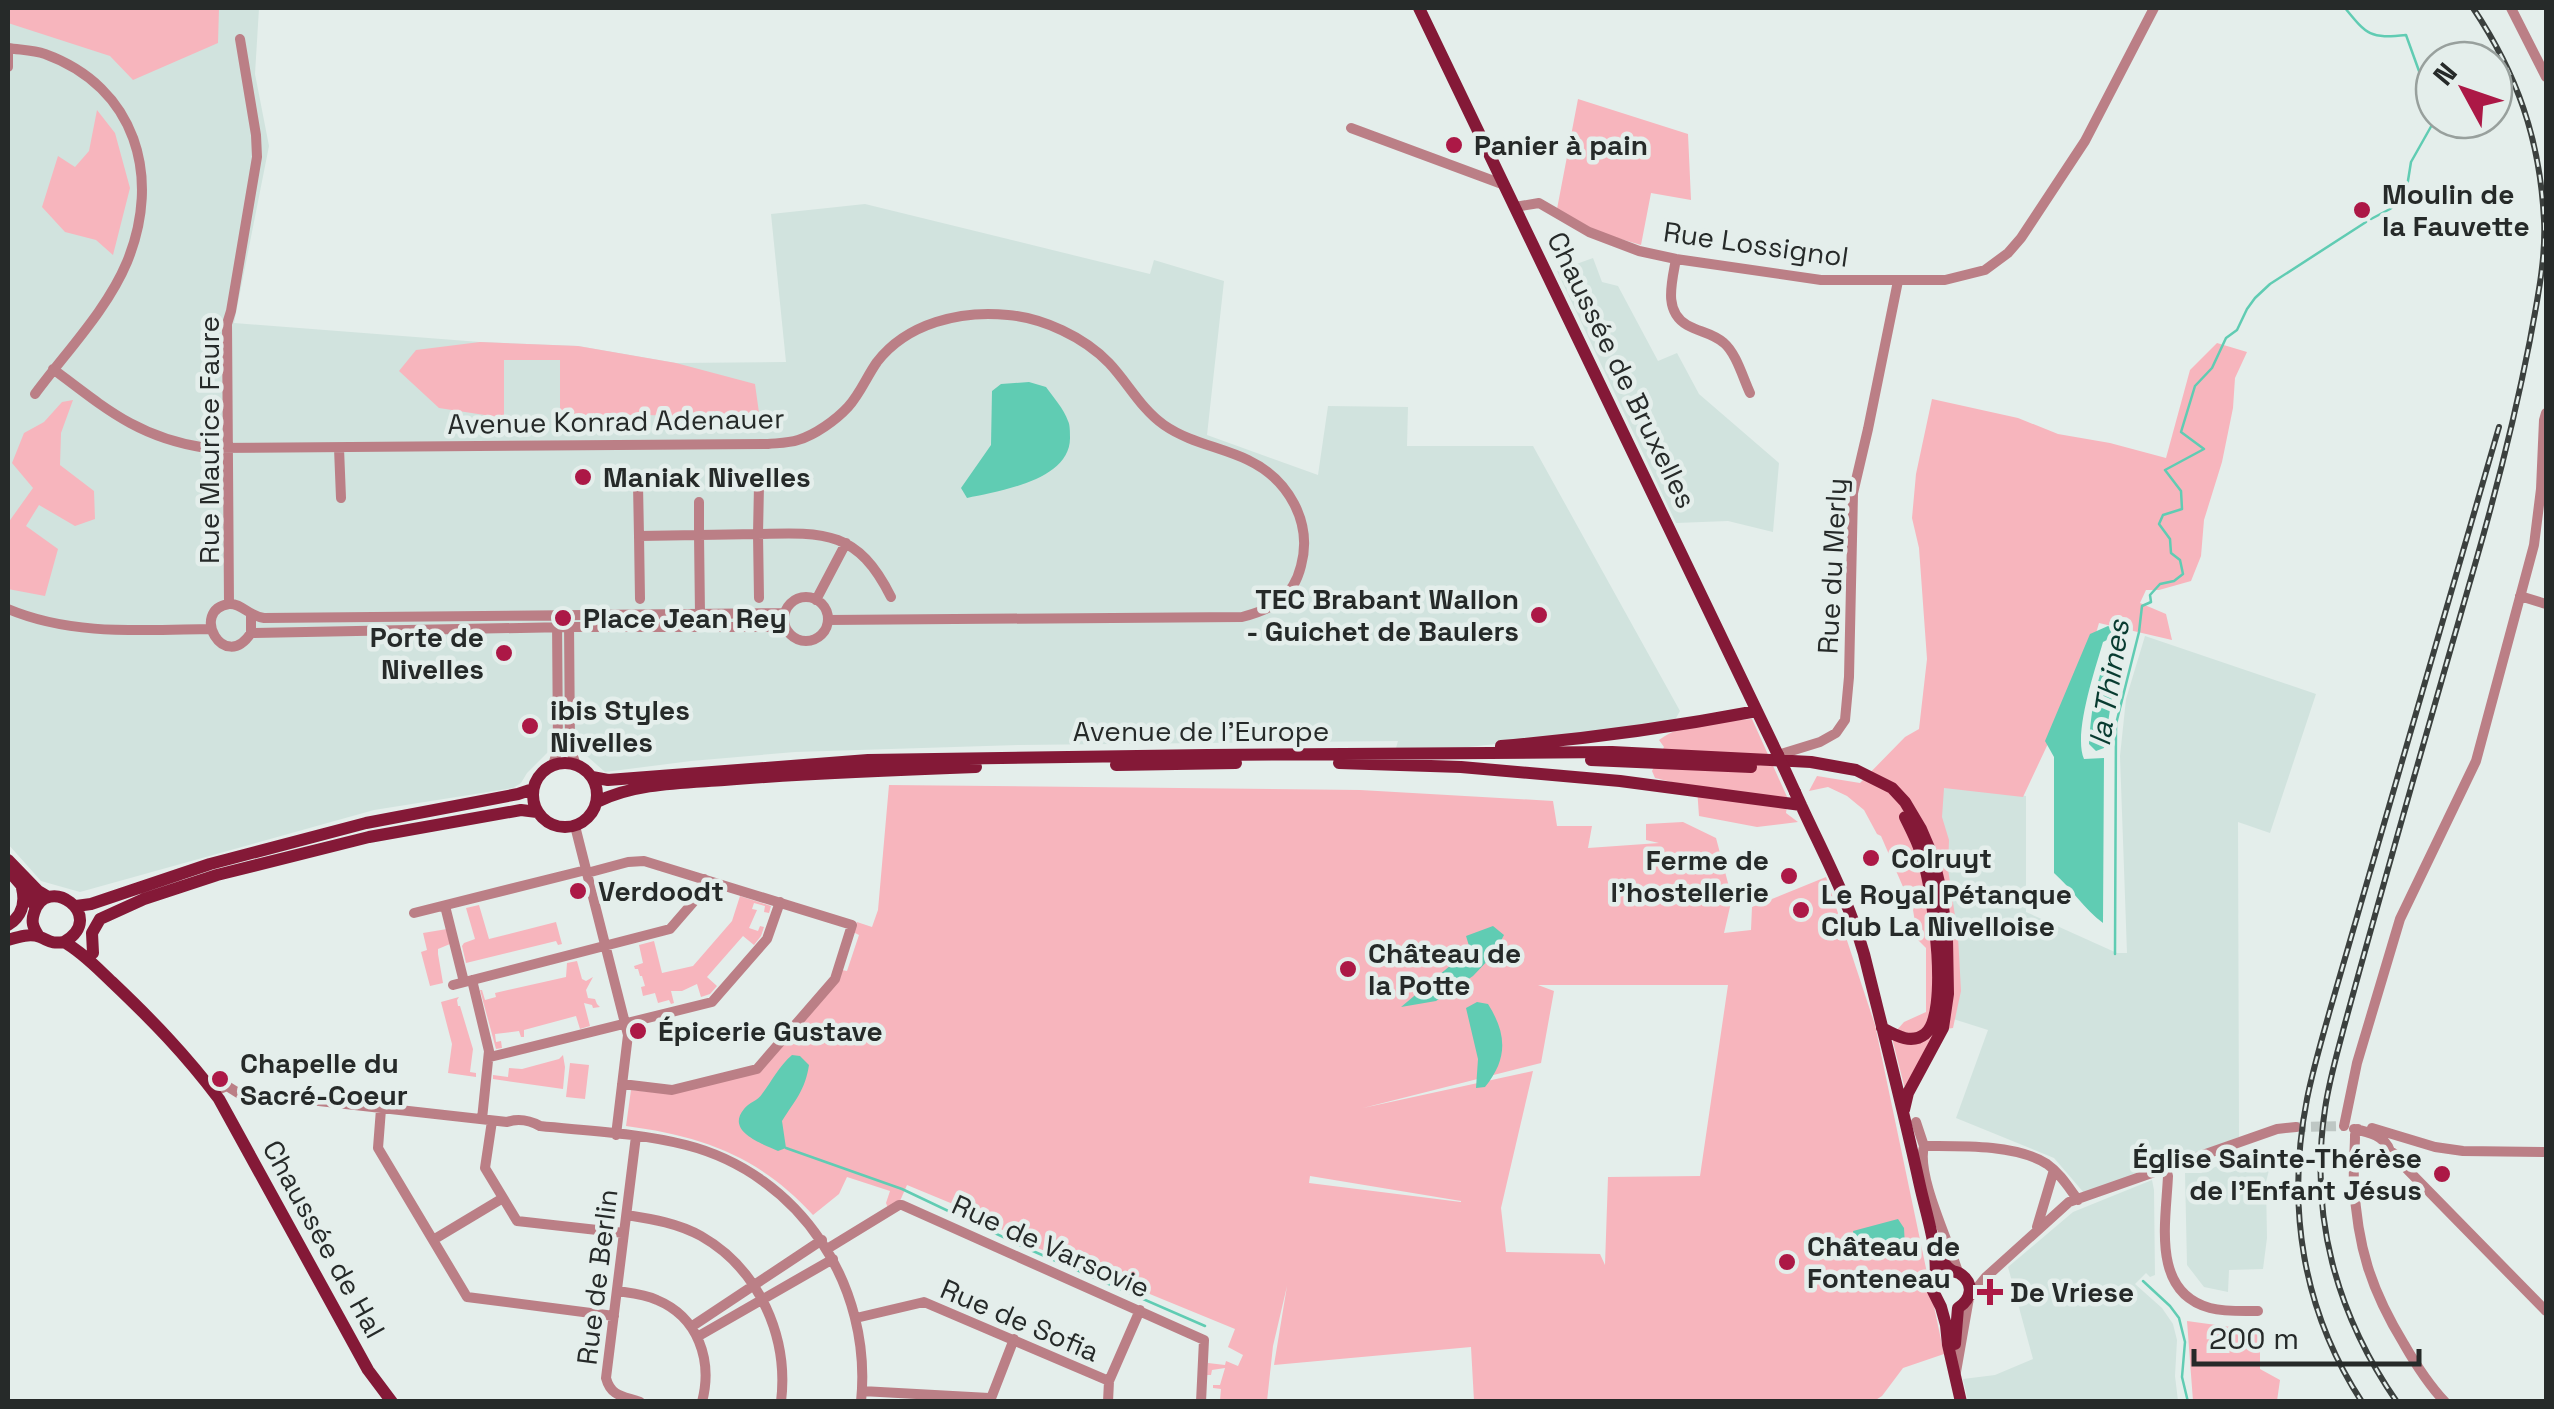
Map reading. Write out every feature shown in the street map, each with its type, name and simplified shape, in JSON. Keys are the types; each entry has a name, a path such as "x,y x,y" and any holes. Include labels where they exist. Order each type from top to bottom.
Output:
{"main road":[{"name":"Chaussée de Bruxelles","path":"1420,8 1798,798"},
{"path":"1394,755 1563,741 1757,710"},
{"name":"Avenue de l'Europe","path":"592,777 608,780 868,760 1612,752 1808,765"},
{"name":"Avenue de l'Europe","path":"597,802 610,795 670,784 856,771 1015,766 1565,759 1808,765"},
{"path":"1317,762 1461,767 1798,798 1858,930 1904,1110 1912,1126 1932,1239 1936,1280 1933,1291 1942,1307 1961,1402"},
{"path":"554,765 576,765 592,777 597,802 584,821 560,827 537,812 533,789 541,774 554,765"},
{"path":"1808,765 1853,776 1890,798 1915,836 1925,865 1938,947 1935,1021 1927,1033 1916,1039 1882,1028"},
{"path":"1808,765 1856,770 1892,788 1905,802 1934,857 1947,939 1948,994 1943,1028 1908,1093 1904,1110"},
{"path":"8,860 48,897 63,897 76,906 91,904 210,864 366,823 533,789"},
{"path":"8,869 29,894 38,935 47,942 64,942 102,909 216,875 370,836 521,810 537,812"},
{"path":"8,928 21,912 21,886"},
{"path":"8,928 34,913 48,897"},
{"path":"92,953 92,933 100,919 144,899"},
{"path":"76,906 78,927"},
{"name":"Chaussée de Hal","path":"78,927 83,943 138,1007"},
{"path":"8,940 38,935"},
{"name":"Chaussée de Hal","path":"64,942 138,1007 189,1058 214,1092 368,1370 392,1402"},
{"path":"1932,1239 1944,1262 1970,1287 1952,1356"},
{"path":"1936,1280 1942,1274 1960,1275"},
{"path":"1942,1307 1964,1303"}],"street":[{"name":"Rue Lossignol","path":"1515,206 1540,203 1590,232 1638,251 1822,280 1944,280 1985,270 2022,238 2091,131 2154,8"},
{"path":"2510,8 2546,77"},
{"name":"Rue Maurice Faure","path":"230,604 226,324 256,157 240,39"},
{"path":"8,66 8,48 41,52 89,78 116,106 129,127 140,156 142,176 141,213 126,264 95,316 35,394"},
{"path":"1351,128 1502,184"},
{"path":"1676,259 1670,288 1671,309 1684,324 1727,345 1750,393"},
{"name":"Rue du Merly","path":"1778,755 1820,742 1836,733 1844,720 1849,677 1853,493 1898,281"},
{"name":"Avenue Konrad Adenauer","path":"53,369 107,411 141,431 189,446 228,449 768,444 800,440 826,425 849,406 879,360 918,328 948,318 1008,315 1043,322 1076,339 1106,361 1164,425 1185,438 1248,460 1276,479 1296,504 1301,518 1304,552 1291,590 1279,604 1242,617 828,620"},
{"path":"2344,1126 2357,1063 2400,919 2476,761 2534,545 2546,413"},
{"path":"339,448 340,498"},
{"path":"759,484 759,598"},
{"path":"638,486 640,599"},
{"path":"699,502 700,614"},
{"path":"640,536 822,534 862,554 880,574 891,597"},
{"path":"816,600 846,543"},
{"path":"2520,596 2546,604"},
{"path":"799,598 816,600 824,606 828,620 822,634 809,641 794,638 785,627 784,613 799,598"},
{"path":"251,616 251,633 242,643 230,646 217,641 211,629 213,616 230,604 242,607 251,616 264,618 543,621"},
{"path":"8,608 64,627 211,629"},
{"path":"582,620 784,613"},
{"path":"251,633 563,620 785,627"},
{"path":"554,765 558,749 563,620"},
{"path":"563,620 570,748 576,765"},
{"path":"575,826 628,1035 616,1134"},
{"path":"414,913 644,861 852,926 835,979 757,1069 672,1090 622,1084"},
{"path":"463,982 670,929 696,899 704,879"},
{"path":"490,1056 715,1000 767,939 780,902"},
{"path":"445,906 463,982 490,1056 485,1168 517,1221 624,1233"},
{"path":"214,1092 227,1086 244,1096 507,1122 515,1119 540,1126 636,1136 696,1148 744,1168 792,1205 827,1250 856,1318 862,1396 990,1400 1014,1340"},
{"path":"381,1109 378,1148 467,1297 614,1316"},
{"path":"2344,1126 2351,1120 2391,1132 2399,1161 2546,1311"},
{"path":"1912,1126 1924,1146"},
{"path":"1956,1373 1964,1303 1986,1277 2068,1202 2277,1129 2296,1126"},
{"path":"2344,1126 2396,1144 2462,1151 2546,1152"},
{"path":"2379,1129 2360,1126 2355,1135 2354,1184 2368,1272 2387,1316 2424,1377 2445,1402"},
{"name":"Rue de Berlin","path":"636,1136 606,1378 608,1396 640,1402"},
{"path":"1924,1146 1984,1146 2044,1162 2078,1200"},
{"path":"1924,1146 1924,1172 1960,1275 1986,1277"},
{"path":"2166,1168 2166,1257 2175,1283 2186,1296 2213,1309 2258,1312"},
{"path":"2036,1230 2054,1170"},
{"path":"433,1240 503,1198"},
{"name":"Rue de Varsovie","path":"827,1250 902,1205 1204,1340 1200,1402"},
{"path":"626,1216 674,1224 702,1236 733,1260 772,1318 779,1340 781,1402"},
{"path":"694,1332 752,1286 827,1250"},
{"path":"694,1332 762,1300 827,1250"},
{"path":"617,1291 654,1298 670,1307 694,1332 706,1368 702,1402"},
{"name":"Rue de Sofia","path":"856,1318 924,1302 1109,1382"},
{"path":"1108,1402 1109,1382 1140,1310"}],"shaded area":[{"path":"8,8 259,8 255,74 269,146 234,323 578,346 676,363 786,362 771,214 865,204 1150,274 1154,260 1224,281 1207,435 1318,475 1328,406 1408,407 1407,446 1533,446 1680,711 1672,725 1394,755 1398,741 1019,745 795,752 605,772 579,749 549,751 513,788 374,810 80,892 41,881 8,844"},
{"path":"8,8 219,8 218,43 133,80 110,56 8,23"},
{"path":"1578,99 1688,134 1691,200 1651,193 1641,245 1600,233 1557,209"},
{"path":"97,110 115,133 130,188 113,255 96,240 65,232 42,207 58,156 75,167 89,151"},
{"path":"1593,258 1602,282 1618,286 1658,361 1677,353 1699,394 1779,463 1773,532 1728,521 1676,523 1557,271"},
{"path":"480,342 578,346 676,363 755,384 760,420 560,415 560,360 504,360 504,418 439,408 399,371 416,350"},
{"path":"2217,343 2247,352 2235,378 2222,462 2204,520 2201,556 2191,581 2146,590 2140,603 2166,614 2172,640 2099,623 2090,654 2023,797 1944,788 1942,817 1949,840 1948,869 1961,991 1953,1028 1912,1034 1897,1030 1904,1022 1926,1012 1926,948 1918,940 1913,910 1881,836 1864,810 1828,787 1809,791 1817,776 1860,783 1905,737 1919,729 1927,659 1919,548 1912,518 1916,474 1932,399 2018,418 2058,434 2166,458 2190,370"},
{"path":"73,400 61,433 60,465 94,491 95,519 75,526 39,505 26,526 58,549 45,596 8,589 8,523 33,488 12,463 24,433 44,422 62,402"},
{"path":"2145,636 2316,694 2270,833 2238,822 2239,1137 2085,1194 2054,1158 1956,1118 1988,1030 1947,1017 1936,782 2026,796 2026,912 2117,953 2127,953 2120,756 2126,699"},
{"path":"1752,719 1788,799 1786,813 1798,822 1757,827 1699,816 1697,788 1655,778 1652,771 1664,747 1659,740 1680,729"},
{"path":"889,785 1360,790 1553,801 1557,826 1592,826 1588,848 1659,843 1646,840 1646,824 1683,822 1716,838 1732,898 1724,933 1751,930 1752,907 1826,877 1875,1025 1944,1354 1903,1368 1874,1401 1474,1401 1471,1347 1274,1365 1287,1286 1273,1346 1267,1401 1217,1401 1221,1389 1213,1385 1220,1385 1225,1368 1207,1375 1208,1363 1225,1365 1226,1361 1238,1366 1243,1355 1228,1347 1235,1329 1028,1244 965,1209 907,1185 900,1201 888,1208 890,1191 847,1177 839,1194 813,1215 772,1178 729,1152 680,1136 626,1126 631,1090 672,1094 759,1072 842,970 847,971 859,935 853,932 857,922 872,927 878,910","holes":["1538,985 1728,985 1700,1176 1608,1177 1605,1265 1600,1254 1506,1252 1501,1208 1533,1071 1363,1108 1541,1063 1554,991","1310,1176 1461,1201 1461,1202 1309,1183"]},
{"path":"740,896 771,906 769,913 764,912 765,906 754,903 752,909 757,910 749,928 758,931 760,926 764,927 761,936 754,945 743,936 707,977 717,986 710,994 701,997 697,984 671,991 671,1004 669,1000 658,1003 655,993 643,996 642,976 634,966 643,963 639,945 654,941 662,973 693,966 732,921"},
{"path":"479,905 489,939 556,922 562,944 556,941 466,963 462,946 475,939 466,908"},
{"path":"447,929 450,944 438,949 443,983 430,986 421,952 427,950 423,933"},
{"path":"577,961 582,979 593,977 586,990 588,998 595,999 600,1007 584,1003 590,1026 580,1029 576,1016 524,1030 524,1037 519,1031 495,1034 502,1048 496,1049 480,990 485,1000 496,997 495,993 566,977 567,963"},
{"path":"459,997 458,1006 473,1049 470,1072 476,1073 476,1077 448,1073 452,1044 441,1002"},
{"path":"1936,1034 1905,1089 1892,1038 1911,1044"},
{"path":"563,1055 563,1089 493,1079 493,1075 508,1077 509,1068 522,1069"},
{"path":"570,1063 589,1065 585,1099 566,1097"},
{"path":"2272,1158 2266,1182 2263,1269 2229,1270 2228,1292 2204,1287 2187,1265 2185,1173 2201,1173 2231,1160 2234,1171"},
{"path":"2152,1180 2155,1275 2150,1277 2146,1273 2135,1284 2162,1308 2173,1324 2178,1401 1968,1401 1963,1379 1995,1375 2033,1359 2008,1267 2073,1212"},
{"path":"2187,1321 2260,1331 2260,1369 2280,1380 2277,1401 2193,1401"}],"water":[{"path":"1029,382 1046,387 1064,412 1070,429 1067,452 1059,464 1031,481 967,498 961,488 991,445 992,391 1001,384"},
{"path":"2108,626 2125,636 2104,748 2096,751 2089,744 2098,680 2113,645 2107,640 2103,642 2091,685 2081,734 2084,759 2104,758 2103,923 2054,873 2054,757 2045,741 2090,634"},
{"path":"1493,926 1504,935 1494,954 1473,976 1436,1001 1401,1007 1470,949 1466,936"},
{"path":"1477,1002 1488,1004 1499,1026 1502,1046 1493,1077 1485,1087 1476,1088 1478,1059 1466,1008"},
{"path":"792,1055 800,1056 809,1065 802,1089 782,1121 786,1148 778,1151 742,1131 739,1117"},
{"path":"1898,1219 1904,1228 1905,1247 1875,1259 1857,1258 1853,1231"}],"waterway":[{"path":"2345,8 2370,33 2406,35 2414,57"},
{"name":"la Thines","path":"2371,219 2390,209 2406,193 2411,162 2423,140"},
{"name":"la Thines","path":"2115,954 2116,724 2142,606 2151,602 2150,595 2160,584 2183,574 2180,560 2171,553 2170,539 2159,524 2163,515 2182,509 2181,491 2165,470 2204,449 2181,432 2195,386 2212,368 2226,338 2237,330 2255,298 2270,284 2366,222"},
{"path":"786,1148 902,1189 1205,1326"},
{"name":"la Thines","path":"2143,1281 2179,1318 2185,1342 2182,1377 2188,1402"}],"tunnel":[{"path":"2296,1127 2344,1126"}],"railway":[{"path":"2397,1402 2343,1299 2325,1225 2321,1148 2333,1068 2505,454 2540,280 2544,220 2531,135 2514,83 2473,8"},
{"path":"2362,1402 2325,1331 2304,1256 2299,1218 2301,1139 2321,1043 2499,427"}],"place":[{"name":"Panier à pain","path":"1454,145"},
{"name":"Moulin de la Fauvette","path":"2362,210"},
{"name":"Maniak Nivelles","path":"583,477"},
{"name":"TEC Brabant Wallon - Guichet de Baulers","path":"1539,615"},
{"name":"Place Jean Rey","path":"563,618"},
{"name":"Porte de Nivelles","path":"504,653"},
{"name":"ibis Styles Nivelles","path":"530,726"},
{"name":"Colruyt","path":"1871,858"},
{"name":"Ferme de l'hostellerie","path":"1789,876"},
{"name":"Verdoodt","path":"578,891"},
{"name":"Le Royal Pétanque Club La Nivelloise","path":"1801,910"},
{"name":"Château de la Potte","path":"1348,969"},
{"name":"Épicerie Gustave","path":"638,1031"},
{"name":"Chapelle du Sacré-Coeur","path":"220,1079"},
{"name":"Église Sainte-Thérèse de l'Enfant Jésus","path":"2442,1174"},
{"name":"Château de Fonteneau","path":"1787,1262"},
{"name":"De Vriese","path":"1990,1292"}]}
